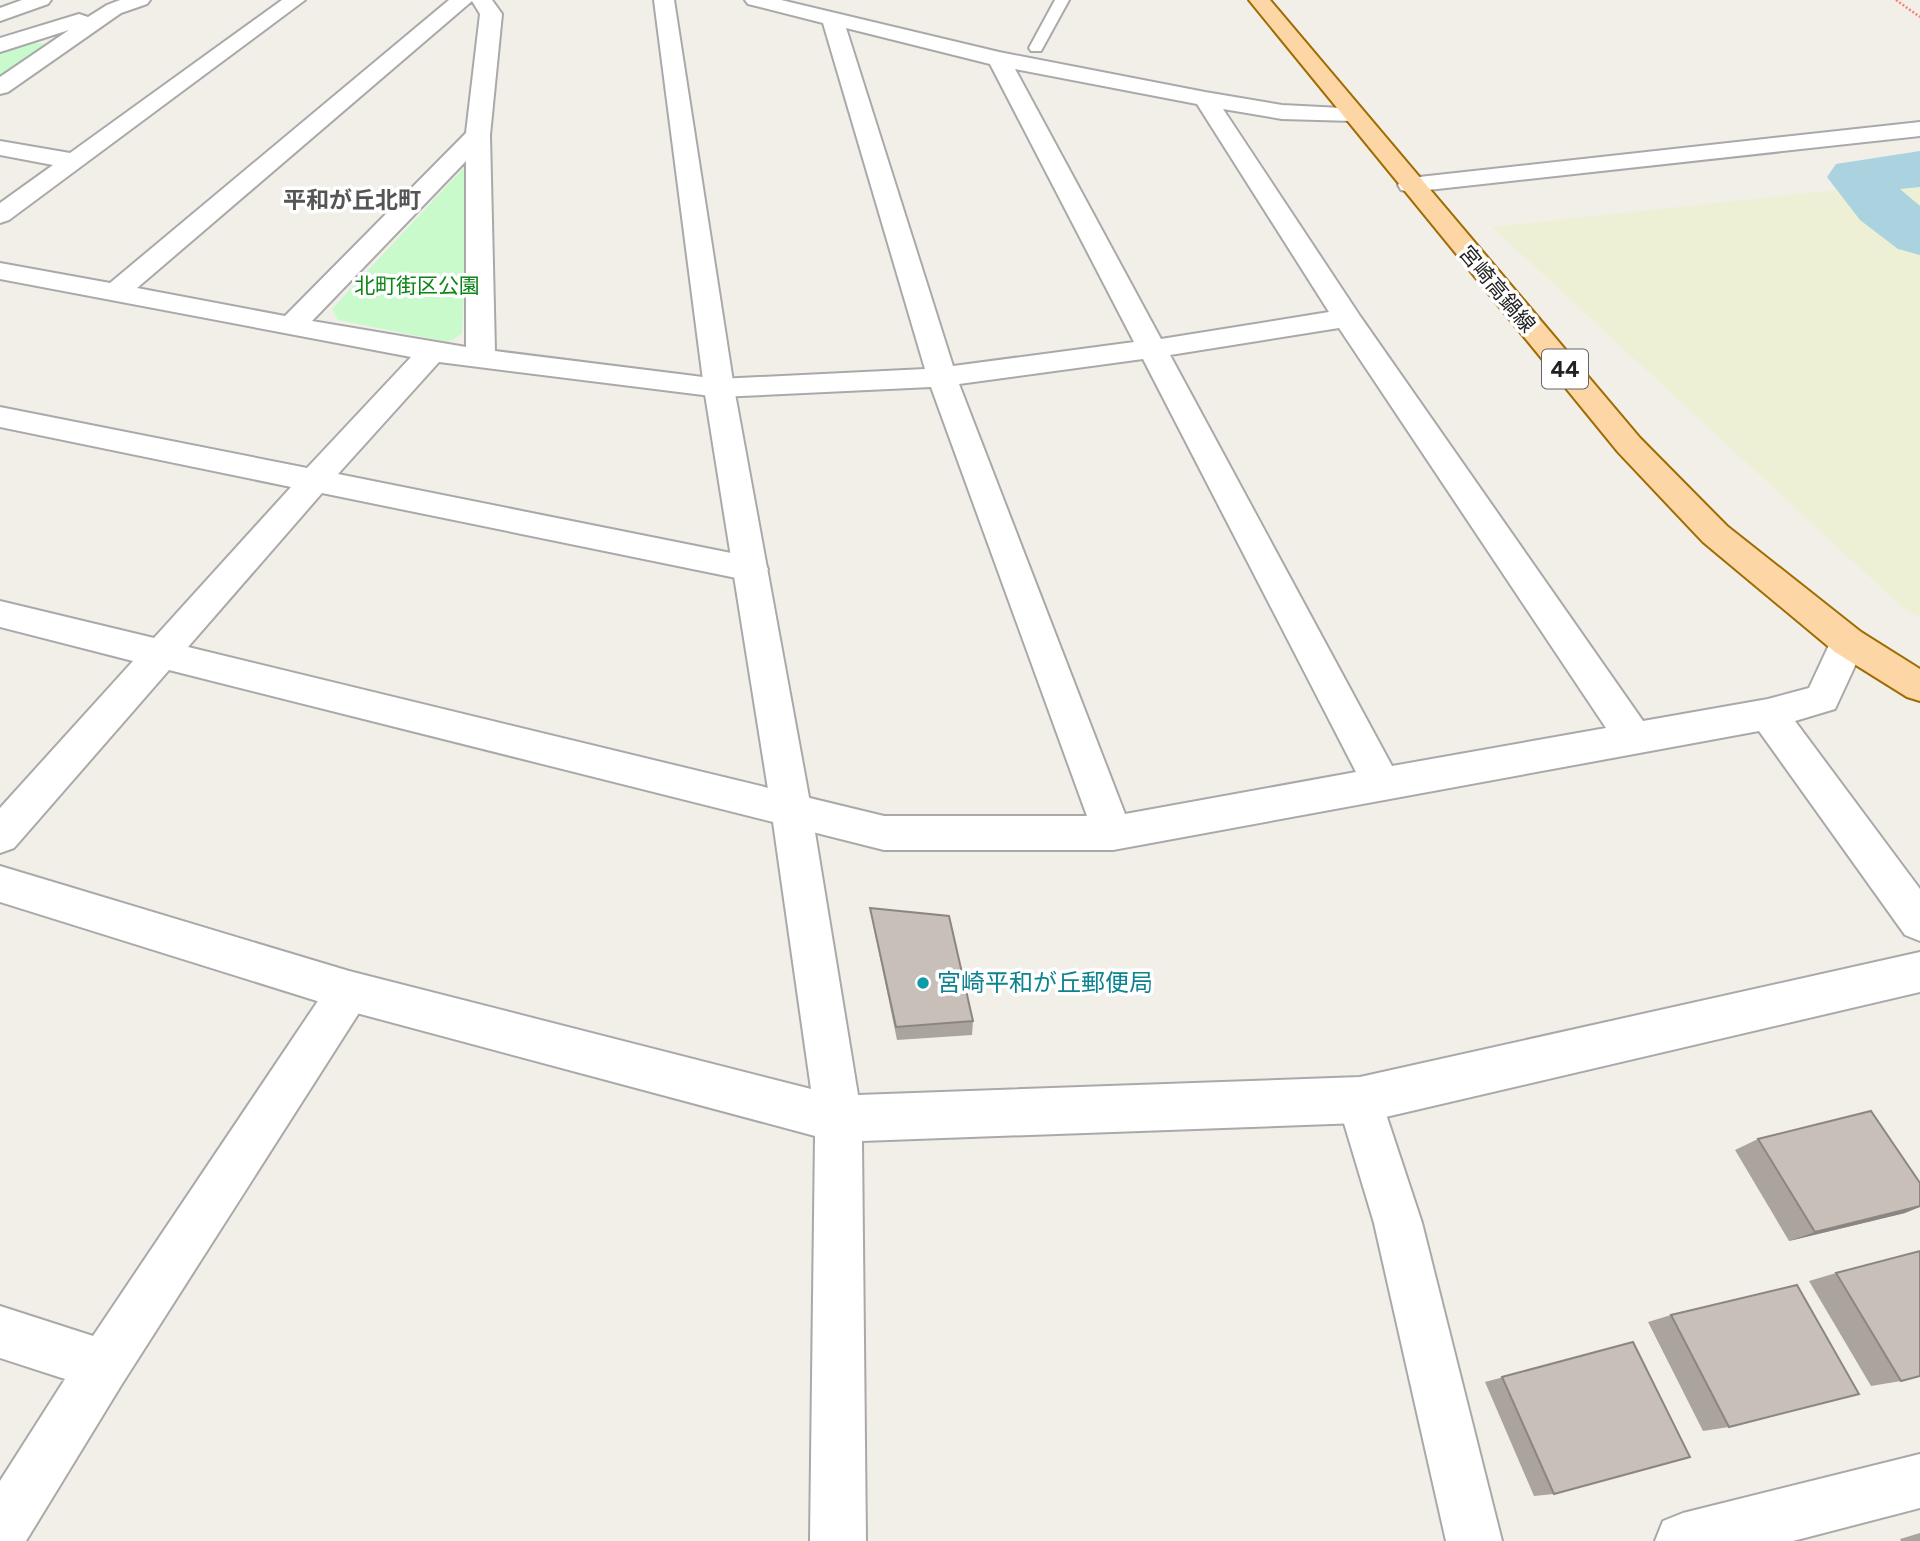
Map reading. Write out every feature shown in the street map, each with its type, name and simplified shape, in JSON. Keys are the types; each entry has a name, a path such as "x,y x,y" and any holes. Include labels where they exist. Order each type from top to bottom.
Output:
{"main road":[{"name":"宮崎高鍋線","path":"1259,0 1410,185 1629,445 1714,534 1848,642 1920,687"}],"street":[{"path":"0,15 41,0"},
{"path":"0,45 139,0"},
{"path":"0,215 295,0"},
{"path":"117,291 462,0"},
{"path":"481,359 478,135 491,14 482,0"},
{"path":"664,0 719,388 791,808 839,1119 838,1541"},
{"path":"755,0 999,59 1205,99 1282,112 1353,114"},
{"path":"0,87 114,9"},
{"path":"832,18 942,377 1114,833"},
{"path":"999,59 1383,786"},
{"path":"1205,99 1347,318 1636,740"},
{"path":"1410,185 1920,129"},
{"path":"292,325 478,135"},
{"path":"0,148 74,160"},
{"path":"0,271 432,352 719,388 942,377 1152,349 1347,318"},
{"path":"0,836 314,481 432,352"},
{"path":"0,417 751,569"},
{"path":"0,614 884,833 1114,833 1768,714 1822,699 1848,642"},
{"path":"1768,714 1920,922"},
{"path":"0,884 349,991 839,1119 1360,1100 1920,972"},
{"path":"0,1532 104,1366 349,991"},
{"path":"1360,1100 1398,1223 1474,1541"},
{"path":"0,1332 104,1366"},
{"path":"1683,1541 1920,1481"}],"lane":[{"path":"1036,48 1062,0"}],"path":[{"path":"1896,0 1920,17"}],"green space":[{"path":"30,41 52,46 0,80 0,53"},
{"name":"北町街区公園","path":"470,161 462,334 448,342 338,320 332,309"},
{"path":"1920,181 1920,618 1903,608 1492,227"}],"building":[{"name":"宮崎平和が丘郵便局","path":"870,908 949,916 973,1021 896,1027"},
{"path":"1871,1111 1920,1183 1920,1206 1815,1232 1758,1139"},
{"path":"1920,1251 1920,1376 1901,1381 1836,1273"},
{"path":"1797,1285 1859,1394 1729,1427 1671,1315"},
{"path":"1633,1342 1690,1457 1554,1494 1502,1377"}],"waterway":[{"path":"1920,169 1857,177 1882,207 1920,236"}],"place":[{"name":"宮崎平和が丘郵便局","path":"923,983"}],"district":[{"name":"平和が丘北町","path":"352,200"}]}
